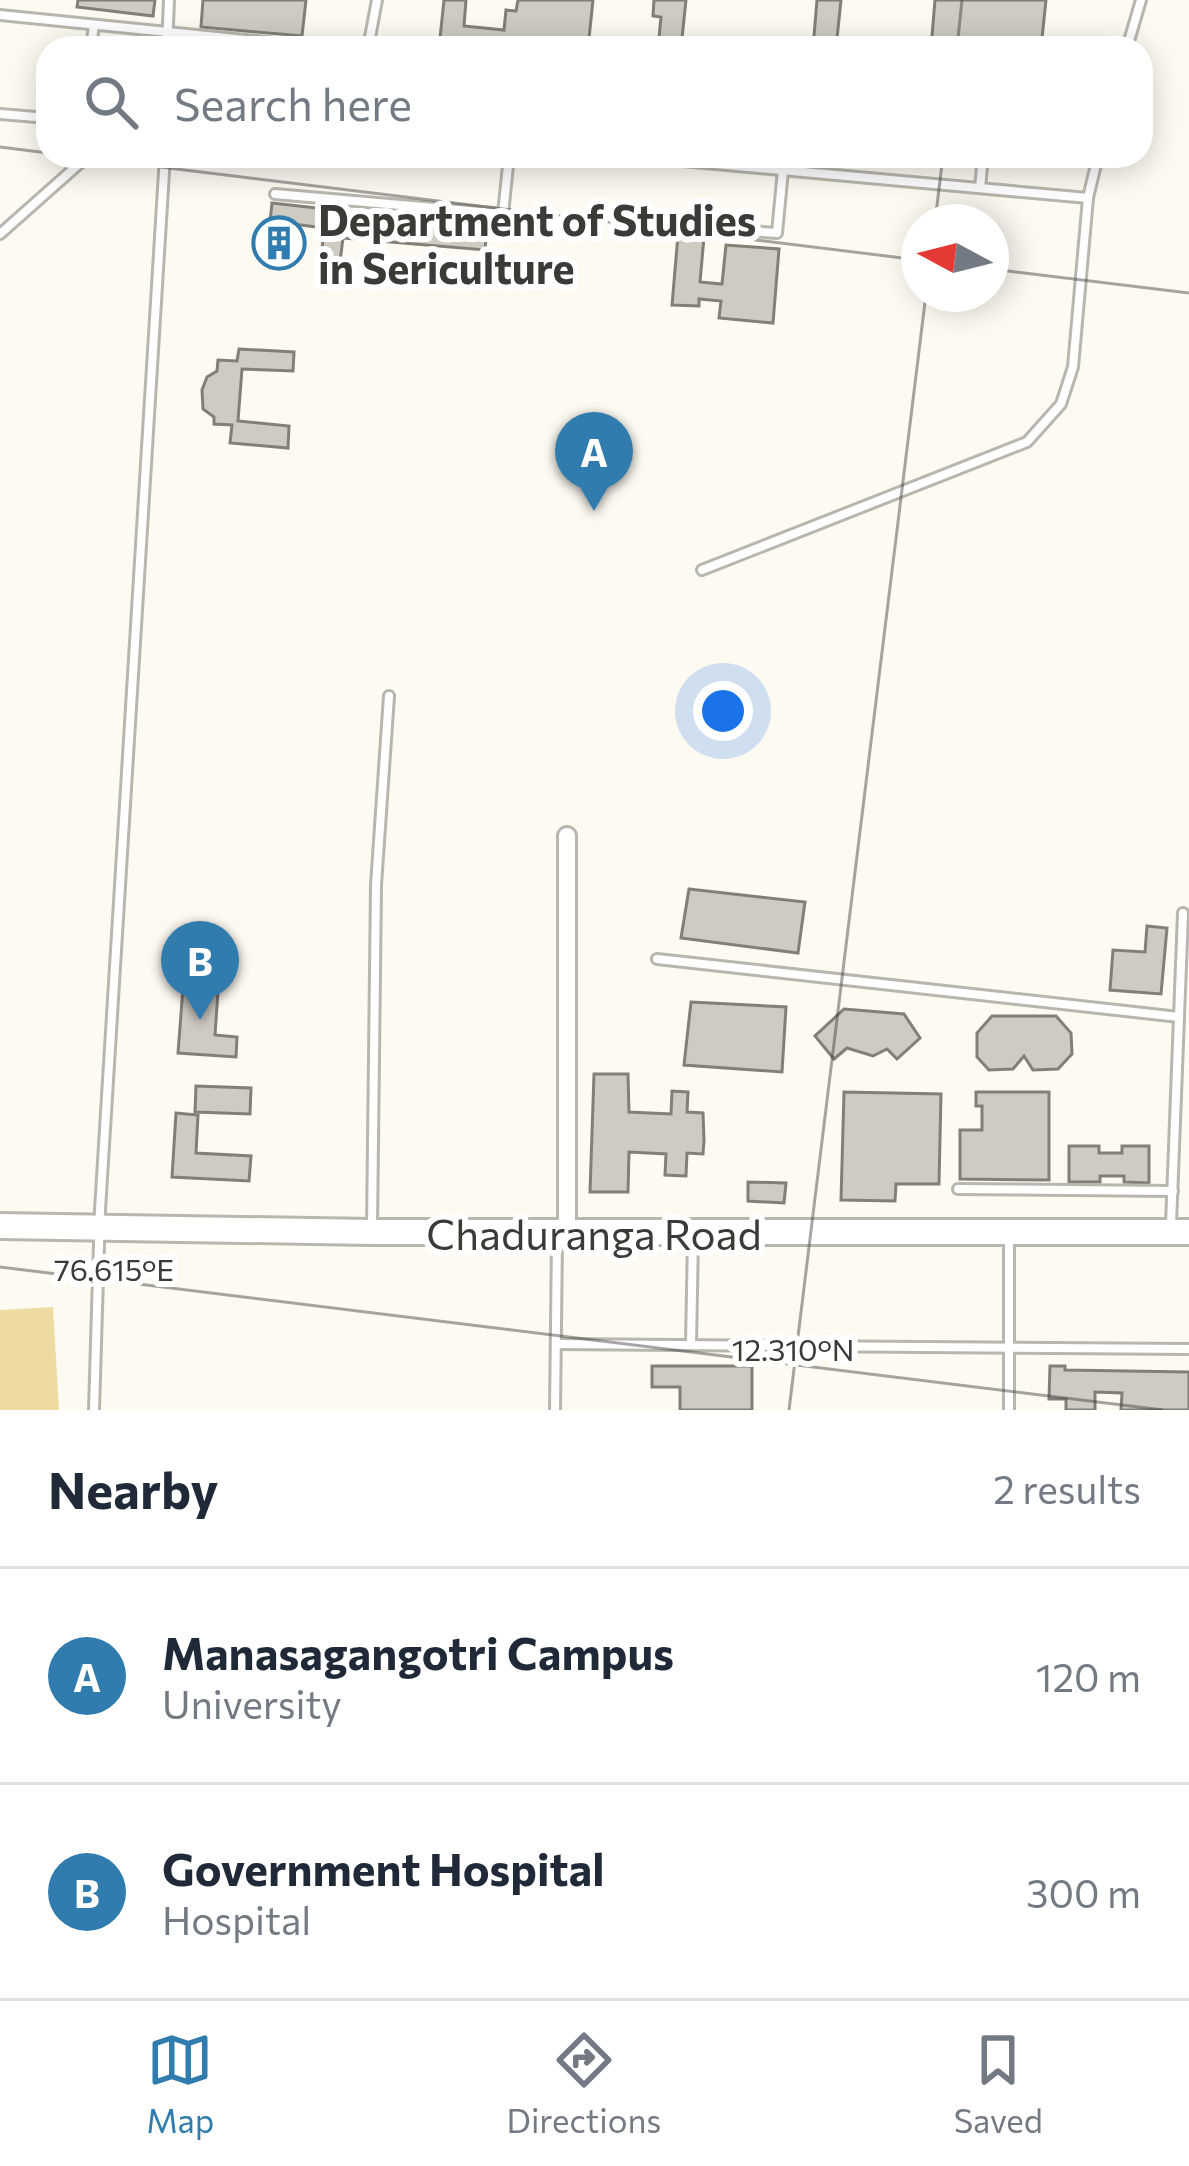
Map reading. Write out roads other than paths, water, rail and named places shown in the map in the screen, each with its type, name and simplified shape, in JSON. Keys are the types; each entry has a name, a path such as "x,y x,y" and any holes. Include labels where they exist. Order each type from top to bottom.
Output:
{"street":[{"path":"562,1231 567,836"},
{"name":"Chaduranga Road","path":"0,1226 372,1232 1180,1232"}],"lane":[{"path":"167,36 169,0"},
{"path":"370,36 376,0"},
{"path":"1130,36 1141,0"},
{"path":"0,15 213,36"},
{"path":"93,36 94,25"},
{"path":"0,114 36,117"},
{"path":"0,234 74,168"},
{"path":"94,1410 100,1227 164,168"},
{"path":"275,194 503,214 508,168"},
{"path":"773,168 1088,198"},
{"path":"980,188 982,168"},
{"path":"702,570 1027,442 1061,404 1073,367 1088,198 1095,168"},
{"path":"691,227 777,233 783,170"},
{"path":"372,1232 376,885 389,696"},
{"path":"1180,1232 1173,1191 1183,914"},
{"path":"658,959 1179,1017"},
{"path":"958,1189 1173,1191"},
{"path":"555,1410 562,1231"},
{"path":"691,1344 693,1233"},
{"path":"1009,1233 1010,1410"},
{"path":"556,1344 1189,1349"}],"place":[{"name":"Department of Studies in Sericulture","path":"279,243"},
{"name":"Manasagangotri Campus","path":"594,511"},
{"name":"Government Hospital","path":"200,1020"}]}
